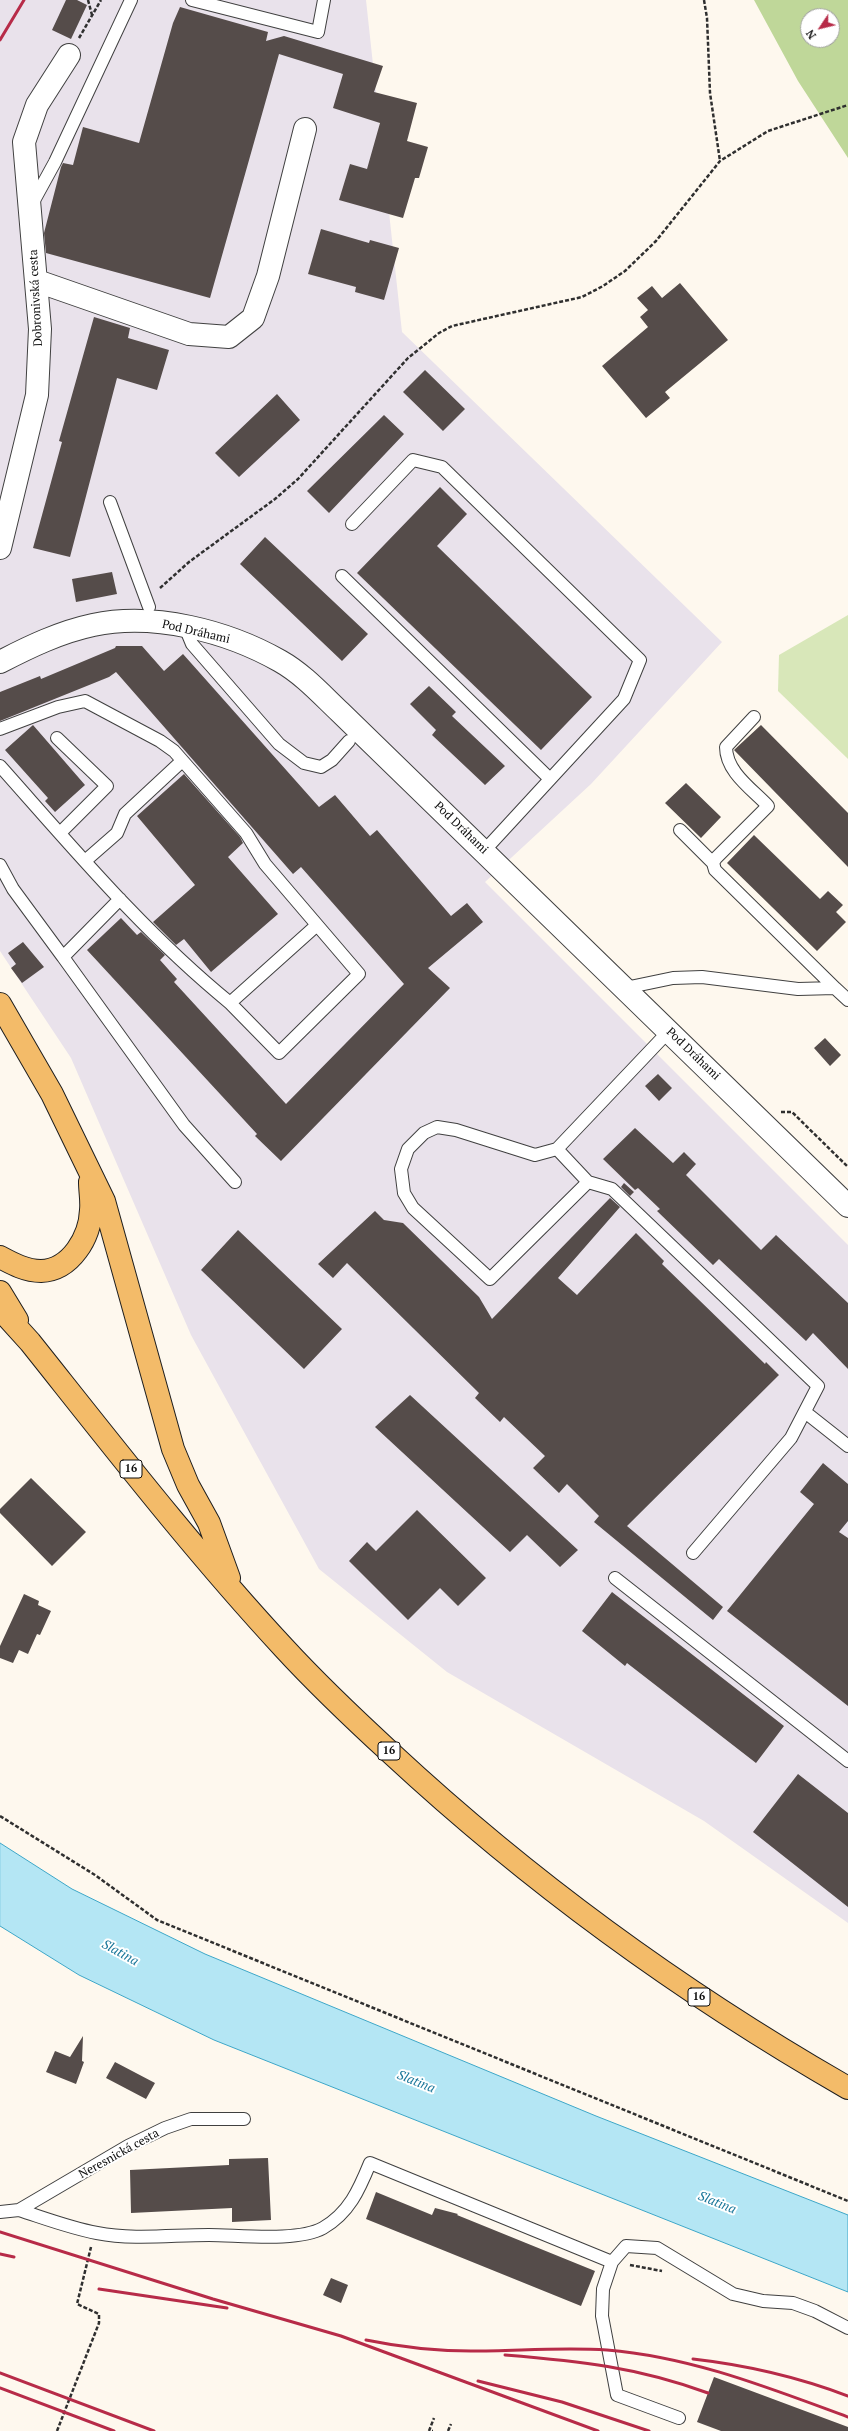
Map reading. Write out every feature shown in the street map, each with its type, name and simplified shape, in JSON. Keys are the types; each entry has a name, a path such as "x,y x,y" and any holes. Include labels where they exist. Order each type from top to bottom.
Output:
{"main road":[{"path":"0,1004 74,1135 90,1175 104,1201 116,1239 155,1390 174,1449 188,1486 208,1523 235,1594"},
{"path":"0,1258 27,1269 41,1271 54,1268 67,1261 76,1252 88,1229 91,1210 90,1175"},
{"name":"16","path":"0,1292 30,1342"},
{"name":"16","path":"0,1309 30,1342 235,1594 285,1650 348,1713 485,1837 551,1890 675,1981 747,2028 848,2088"}],"street":[{"name":"Dobronivská cesta","path":"0,548 37,395 40,329 24,142 37,105 69,55"},
{"path":"37,281 189,334 230,337 253,318 268,276 305,129"},
{"name":"Pod Dráhami","path":"0,662 46,640 93,625 143,621 186,627 254,648 281,662 310,683 753,1111 848,1206"}],"lane":[{"path":"30,209 56,162 130,0"},
{"path":"192,0 318,32 324,0"},
{"path":"352,524 413,460 442,467 640,660 624,699 484,851"},
{"path":"110,502 149,607"},
{"path":"342,576 550,779"},
{"path":"186,627 192,644 279,744 304,763 321,767 332,760 349,741"},
{"path":"0,729 58,708 85,701 160,741 182,761 246,833 266,864 359,974 279,1053 230,1003 186,967 120,899 0,766"},
{"path":"713,863 768,806 731,767 726,754 726,747 754,717"},
{"path":"57,738 107,786 60,833"},
{"path":"85,861 117,833 125,814 182,761"},
{"path":"680,830 713,863 715,870 848,1000"},
{"path":"0,865 14,889 184,1125 235,1182"},
{"path":"62,956 120,899"},
{"path":"230,1003 317,925"},
{"path":"625,988 673,978 702,977 798,989 836,988"},
{"path":"588,1182 490,1279 413,1208 404,1193 401,1169 408,1149 424,1133 438,1127 456,1130 535,1155 557,1149 669,1031"},
{"path":"557,1149 588,1182 612,1189 818,1386 791,1438 693,1553"},
{"path":"805,1412 848,1446"},
{"path":"615,1578 848,1761"},
{"name":"Neresnická cesta","path":"0,2212 19,2210 128,2146 164,2128 191,2119 244,2119"},
{"path":"19,2210 92,2232 121,2236 272,2236 303,2234 322,2229 338,2218 350,2207 370,2163 612,2262"},
{"path":"680,2418 617,2395 602,2316 603,2289 612,2262 626,2246 657,2248 733,2294 763,2301 793,2303 815,2311 848,2328"}],"path":[{"path":"88,0 92,16"},
{"path":"69,55 101,0"},
{"path":"704,0 707,18 710,93 720,160"},
{"path":"149,607 156,591 189,562 275,499 298,479 408,358 439,333 452,326 582,296 603,286 625,271 656,241 720,160 768,131 848,105"},
{"path":"753,1111 792,1112 848,1167"},
{"path":"0,1816 95,1875 157,1920 848,2201"},
{"path":"57,2431 99,2322 99,2314 77,2304 88,2260 92,2232"},
{"path":"612,2262 668,2272"},
{"path":"429,2431 434,2418"},
{"path":"448,2431 451,2424"}],"shaded area":[{"path":"0,0 366,0 402,332 722,642 591,784 485,882 848,1245 848,1923 704,1821 447,1672 319,1569 191,1335 71,1058 0,951"}],"green space":[{"path":"754,0 848,0 848,158 798,81"},
{"path":"848,615 848,759 778,691 779,655"}],"water":[{"name":"Slatina","path":"0,1843 72,1889 205,1954 596,2116 848,2215 848,2292 214,2040 79,1975 0,1926"}],"building":[{"path":"66,0 77,0 87,5 71,39 52,30"},
{"path":"180,7 268,32 266,41 284,36 383,66 374,92 417,103 407,141 428,147 419,178 415,178 403,218 339,200 350,164 367,169 380,123 333,108 343,74 279,54 210,298 46,253 44,233 61,167 63,163 73,165 83,127 139,143 173,23"},
{"path":"321,229 369,243 370,240 399,248 384,300 355,292 356,287 308,274"},
{"path":"680,283 728,340 665,392 670,398 646,418 602,366 648,327 640,317 648,310 637,298 652,286 662,298"},
{"path":"94,317 130,328 128,338 169,350 157,390 117,378 70,557 33,548 62,442 59,441"},
{"path":"425,370 465,409 443,431 403,392"},
{"path":"277,394 300,420 239,477 215,453"},
{"path":"384,415 404,434 329,513 307,491"},
{"path":"440,487 467,514 437,546 592,697 541,750 357,573"},
{"path":"265,537 368,634 342,661 240,564"},
{"path":"112,572 117,594 76,602 72,579"},
{"path":"116,646 142,646 164,671 183,654 319,807 335,795 370,836 377,830 451,916 467,903 483,922 428,968 450,988 281,1161 255,1136 257,1134 87,950 121,918 137,935 141,932 165,955 160,960 177,979 174,982 286,1104 404,984 301,867 293,874 116,672 109,677 0,721 0,692 40,676 41,679 115,648"},
{"path":"429,686 456,712 452,716 505,766 485,785 432,735 436,730 410,704"},
{"path":"33,725 85,785 55,812 45,801 48,798 5,750"},
{"path":"761,725 848,813 848,867 734,750"},
{"path":"184,774 240,837 243,843 228,857 278,914 211,972 184,939 176,945 153,922 195,885 137,816"},
{"path":"686,783 721,817 701,838 665,803"},
{"path":"754,835 820,899 828,891 843,905 836,912 846,922 817,951 727,863"},
{"path":"23,942 44,967 22,983 11,968 16,964 8,953"},
{"path":"825,1038 841,1055 830,1066 814,1048"},
{"path":"658,1074 672,1088 659,1101 645,1086"},
{"path":"635,1128 673,1163 684,1152 696,1164 686,1175 761,1250 776,1235 848,1303 848,1369 813,1333 806,1341 719,1259 713,1265 657,1211 660,1209 638,1188 635,1190 603,1159"},
{"path":"624,1183 634,1192 630,1196 621,1187"},
{"path":"610,1198 620,1207 558,1278 577,1295 636,1233 664,1261 662,1264 765,1364 766,1362 779,1375 627,1526 723,1607 713,1620 594,1522 599,1516 567,1484 559,1493 533,1468 545,1456 504,1417 500,1422 475,1398 479,1393 347,1263 333,1278 318,1264 375,1211 384,1220 403,1223 479,1297 492,1319"},
{"path":"238,1230 342,1329 304,1369 201,1270"},
{"path":"410,1395 578,1550 560,1567 527,1535 510,1552 375,1427"},
{"path":"823,1463 848,1484 848,1521 839,1532 848,1538 848,1706 727,1611 814,1504 800,1492"},
{"path":"31,1478 86,1532 52,1566 0,1513 0,1509"},
{"path":"417,1510 486,1578 458,1606 440,1588 408,1620 349,1561 367,1542 376,1551"},
{"path":"612,1592 784,1726 756,1763 627,1663 625,1666 582,1631"},
{"path":"24,1594 39,1601 38,1605 51,1611 40,1635 37,1634 28,1654 19,1650 13,1663 0,1658 0,1646"},
{"path":"798,1774 848,1813 848,1907 753,1832"},
{"path":"83,2036 82,2061 84,2062 76,2084 46,2072 55,2051 70,2057"},
{"path":"115,2062 155,2083 146,2099 106,2078"},
{"path":"268,2158 271,2220 232,2222 232,2208 131,2213 130,2170 229,2165 229,2159"},
{"path":"376,2192 432,2215 435,2208 458,2214 457,2215 595,2271 581,2306 366,2219"},
{"path":"331,2278 348,2285 341,2303 323,2295"},
{"path":"714,2377 848,2427 848,2431 721,2431 697,2422"}],"railway":[{"path":"0,40 24,0"},
{"path":"0,2232 213,2299 341,2336 598,2431"},
{"path":"0,2254 14,2257"},
{"path":"99,2289 227,2308"},
{"path":"366,2340 405,2347 445,2350 590,2349 639,2354 669,2359 730,2375 848,2417"},
{"path":"505,2355 608,2366 657,2377 708,2393"},
{"path":"693,2359 752,2368 810,2383 848,2396"},
{"path":"0,2373 154,2431"},
{"path":"478,2381 562,2402 649,2431"},
{"path":"0,2388 114,2431"}]}
